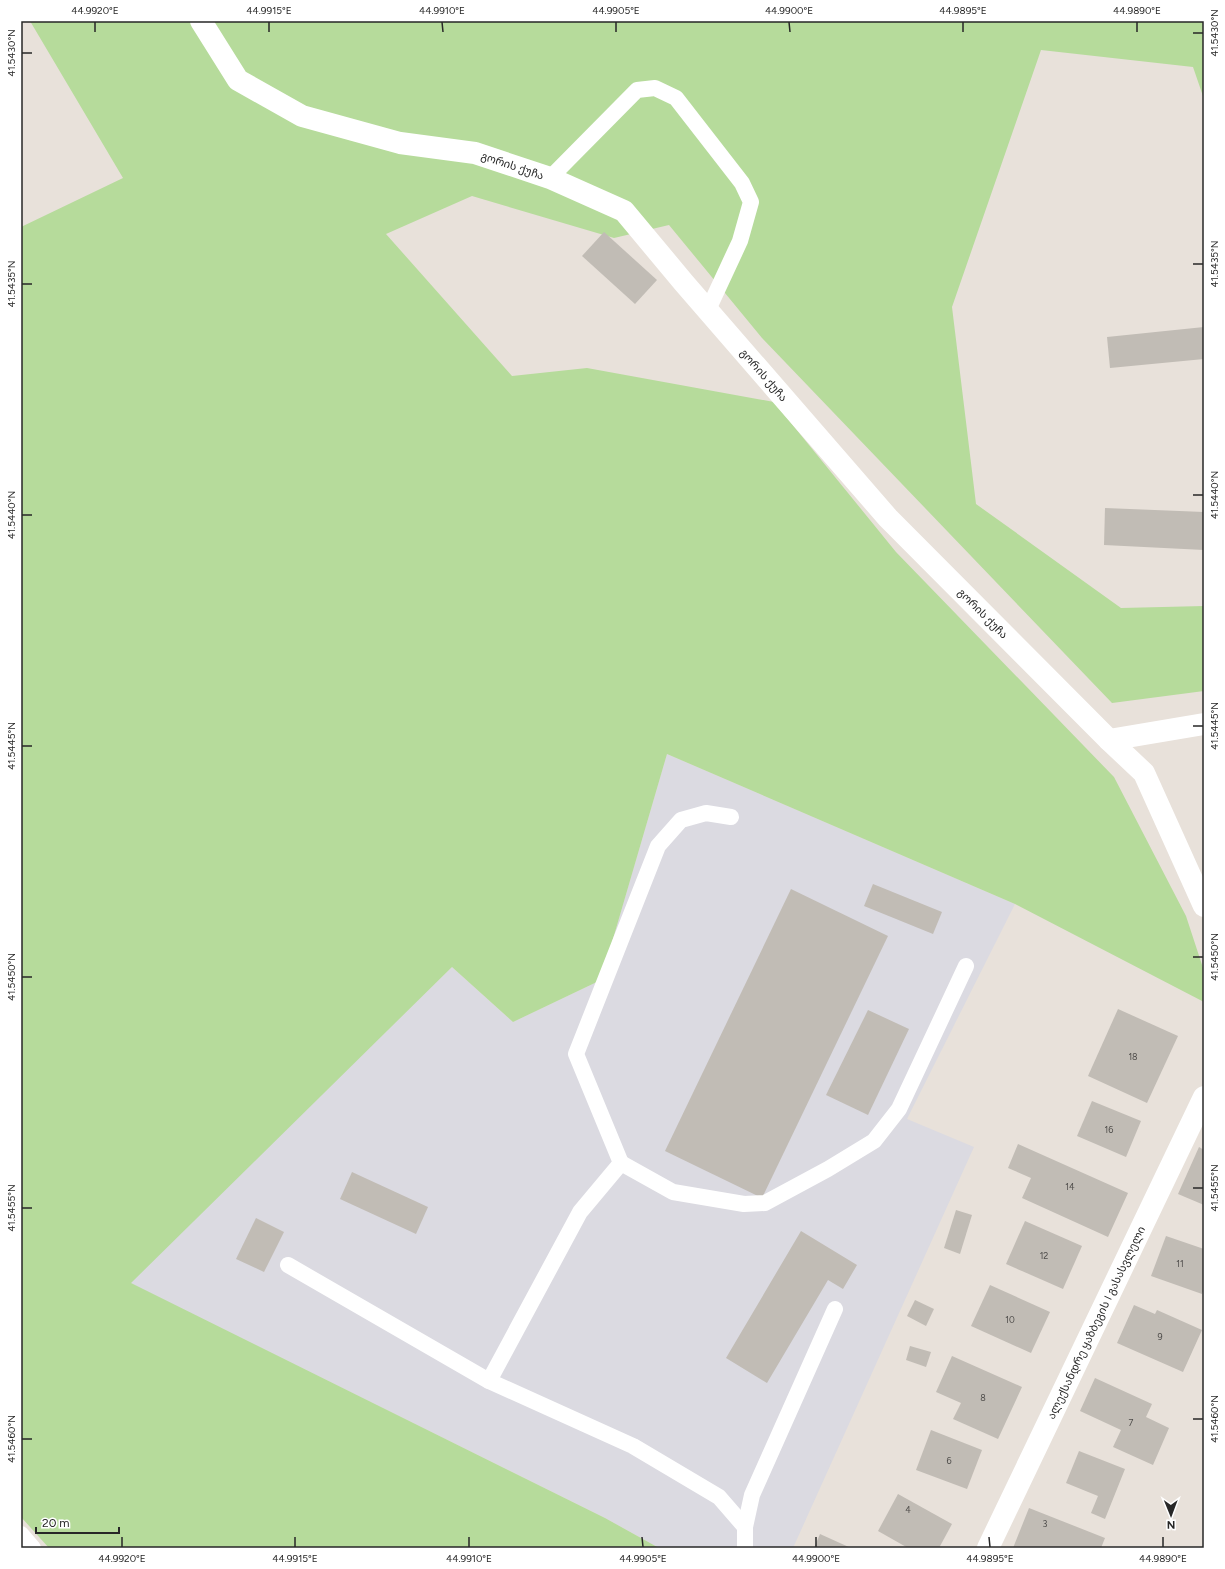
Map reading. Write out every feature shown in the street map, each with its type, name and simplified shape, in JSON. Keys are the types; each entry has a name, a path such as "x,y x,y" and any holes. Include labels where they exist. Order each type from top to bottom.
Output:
{"street":[{"name":"გორის ქუჩა","path":"201,21 238,80 302,116 400,143 475,153 550,178 624,211 888,518 1109,740 1144,773 1204,906"},
{"path":"1109,740 1204,724"},
{"name":"ალექსანდრე ყაზბეგის I გასასვლელი","path":"988,1548 1204,1098"}],"lane":[{"path":"550,178 637,90 655,88 676,98 742,183 751,202 740,241 708,310"},
{"path":"732,817 706,813 681,820 658,846 576,1054 621,1163 673,1192 744,1204 765,1203 822,1173 874,1141 899,1109 966,966"},
{"path":"489,1381 580,1212 621,1163"},
{"path":"288,1265 489,1381 634,1446 719,1497 745,1527"},
{"path":"746,1548 745,1527 752,1495 835,1309"},
{"path":"21,1534 34,1548"}],"shaded area":[{"path":"667,754 1015,904 907,1119 974,1147 793,1548 659,1548 605,1518 130,1283 452,967 513,1022 601,980"}],"green space":[{"path":"30,21 1204,21 1204,99 1193,67 1041,50 952,307 976,504 1121,608 1204,606 1204,691 1112,703 762,338 669,225 614,238 472,196 386,234 512,376 587,368 774,402 896,552 1114,777 1186,916 1204,971 1204,1002 1015,904 667,754 601,980 513,1022 452,967 131,1283 605,1518 659,1548 49,1548 21,1517 21,227 123,178"}],"building":[{"path":"604,232 657,280 635,304 582,256"},
{"path":"1204,327 1204,359 1110,368 1107,337"},
{"path":"1105,508 1204,512 1204,550 1104,545"},
{"path":"873,884 942,912 933,934 864,906"},
{"path":"791,889 888,936 762,1198 665,1151"},
{"path":"1118,1009 1178,1036 1147,1103 1088,1076"},
{"path":"868,1010 909,1029 868,1115 826,1095"},
{"path":"1092,1101 1141,1121 1126,1157 1077,1136"},
{"path":"1018,1144 1128,1193 1108,1237 1022,1198 1031,1178 1008,1168"},
{"path":"1199,1147 1204,1150 1204,1205 1178,1194"},
{"path":"352,1172 428,1207 416,1234 340,1199"},
{"path":"956,1210 972,1215 960,1254 944,1248"},
{"path":"256,1218 284,1232 264,1272 236,1259"},
{"path":"1025,1221 1082,1246 1063,1289 1006,1264"},
{"path":"801,1231 857,1265 843,1289 828,1280 767,1383 726,1358"},
{"path":"1166,1236 1204,1249 1204,1289 1202,1294 1151,1276"},
{"path":"990,1285 1050,1312 1031,1353 971,1326"},
{"path":"915,1300 934,1309 926,1326 907,1316"},
{"path":"1134,1305 1155,1314 1157,1310 1202,1330 1183,1372 1117,1343"},
{"path":"910,1346 931,1352 926,1367 906,1360"},
{"path":"952,1356 1022,1387 998,1439 953,1419 961,1403 936,1392"},
{"path":"1095,1378 1152,1404 1146,1417 1169,1428 1153,1465 1113,1447 1121,1430 1080,1411"},
{"path":"931,1430 982,1450 967,1489 916,1470"},
{"path":"1079,1451 1125,1469 1105,1519 1091,1513 1098,1496 1066,1483"},
{"path":"898,1494 952,1524 939,1548 908,1548 878,1531"},
{"path":"1029,1508 1105,1538 1101,1548 1013,1548"},
{"path":"820,1534 851,1548 814,1548"}]}
